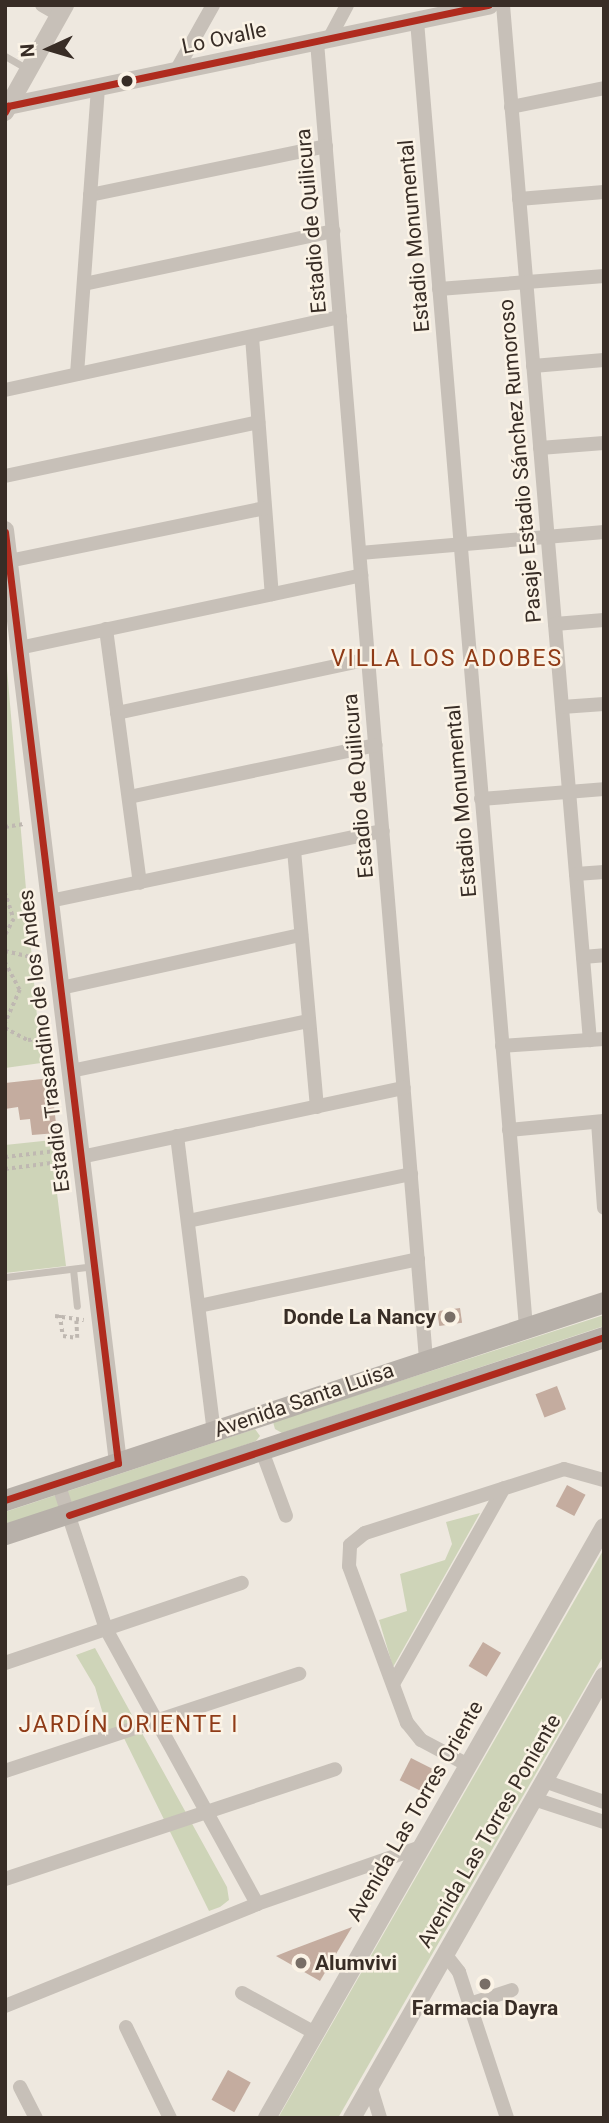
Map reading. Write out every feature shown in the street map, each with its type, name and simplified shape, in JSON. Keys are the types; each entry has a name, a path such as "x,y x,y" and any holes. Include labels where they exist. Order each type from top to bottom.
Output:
{"main road":[{"name":"Avenida Santa Luisa","path":"5,1500 604,1302"},
{"name":"Avenida Santa Luisa","path":"5,1534 604,1337"},
{"path":"239,1423 269,1431 270,1443 256,1453"}],"street":[{"path":"7,110 62,10 42,5"},
{"path":"176,71 213,5"},
{"path":"323,40 347,5"},
{"name":"Pasaje Estadio Sánchez Rumoroso","path":"503,5 583,957 597,1039"},
{"name":"Lo Ovalle","path":"7,110 479,6"},
{"name":"Estadio Monumental","path":"417,21 526,1327"},
{"name":"Estadio de Quilicura","path":"323,40 326,146 426,1359"},
{"path":"77,374 98,88"},
{"path":"511,107 604,88"},
{"path":"90,195 326,146"},
{"path":"519,199 604,192"},
{"path":"84,284 333,231"},
{"path":"439,289 604,276"},
{"path":"5,390 340,317"},
{"path":"252,337 272,594"},
{"path":"533,366 604,360"},
{"path":"5,476 258,422"},
{"path":"540,448 604,443"},
{"path":"9,561 265,508"},
{"name":"Estadio Trasandino de los Andes","path":"5,530 71,1071 75,1155 94,1266 118,1463"},
{"path":"360,553 604,532"},
{"path":"19,648 362,575"},
{"path":"555,624 604,620"},
{"path":"106,629 140,883"},
{"path":"117,713 368,659"},
{"path":"562,707 604,704"},
{"path":"128,797 376,745"},
{"path":"481,799 604,789"},
{"path":"50,901 383,831"},
{"path":"294,850 317,1107"},
{"path":"576,874 604,872"},
{"path":"61,988 301,935"},
{"path":"583,957 604,955"},
{"path":"71,1071 309,1021"},
{"path":"502,1046 597,1039"},
{"path":"75,1155 404,1088"},
{"path":"509,1130 601,1121 604,1208"},
{"path":"177,1136 214,1431"},
{"path":"188,1221 411,1174"},
{"path":"199,1306 418,1259"},
{"path":"256,1453 286,1516"},
{"path":"468,1765 414,1733 349,1566 350,1545 365,1533 564,1469 604,1480"},
{"path":"58,1483 106,1629 257,1904"},
{"path":"393,1684 504,1488"},
{"name":"Avenida Las Torres Oriente","path":"267,2118 604,1527"},
{"path":"5,1663 242,1583"},
{"path":"5,1771 299,1674"},
{"name":"Avenida Las Torres Poniente","path":"352,2118 604,1676"},
{"path":"5,1879 335,1769"},
{"path":"544,1781 604,1802"},
{"path":"534,1799 604,1822"},
{"path":"5,2006 257,1904 421,1847"},
{"path":"445,1954 470,2004 507,2118"},
{"path":"470,2004 512,1990"},
{"path":"242,1993 314,2033"},
{"path":"126,2027 170,2118"},
{"path":"370,2085 380,2118"},
{"path":"20,2087 36,2118"}],"lane":[{"path":"5,56 29,70"},
{"path":"5,1278 94,1266"},
{"path":"73,1269 77,1306"}],"path":[{"path":"5,892 14,910 5,936"},
{"path":"5,951 34,960 57,957"},
{"path":"5,962 20,990 5,1026 28,1040 66,1036"},
{"path":"5,1157 75,1155"},
{"path":"5,1169 75,1155"},
{"path":"5,1212 5,1249"},
{"path":"58,1316 75,1321 77,1338 63,1336 58,1316"}],"green space":[{"path":"5,646 41,1063 5,1068"},
{"path":"62,1139 65,1173 55,1177 66,1266 5,1273 5,1145"},
{"path":"604,1315 604,1326 282,1433 275,1429 273,1422"},
{"path":"255,1429 260,1436 256,1441 5,1529 5,1512"},
{"path":"480,1513 393,1667 379,1620 407,1611 400,1574 445,1560 452,1544 446,1522"},
{"path":"604,1549 604,1655 338,2118 278,2118"},
{"path":"95,1648 227,1887 229,1900 220,1907 209,1911 119,1728 108,1731 95,1687 76,1655"}],"building":[{"path":"51,1078 57,1133 32,1135 30,1119 20,1120 18,1107 5,1109 5,1083"},
{"name":"Donde La Nancy","path":"460,1308 462,1323 439,1326 437,1311"},
{"path":"557,1386 566,1409 544,1418 536,1394"},
{"path":"567,1485 586,1495 574,1516 556,1506"},
{"path":"483,1642 501,1653 487,1677 469,1666"},
{"path":"411,1758 433,1769 422,1792 400,1780"},
{"path":"352,1927 320,1981 276,1956 291,1950"},
{"path":"228,2070 251,2083 234,2112 212,2100"}],"transit line":[{"path":"5,112 8,106 489,5"},
{"path":"5,532 118,1463 5,1500"},
{"path":"69,1515 604,1337"}],"place":[{"name":"Donde La Nancy","path":"450,1317"},
{"name":"Alumvivi","path":"301,1963"},
{"name":"Farmacia Dayra","path":"485,1984"}],"district":[{"name":"VILLA LOS ADOBES","path":"447,659"},
{"name":"JARDÍN ORIENTE I","path":"129,1725"}]}
